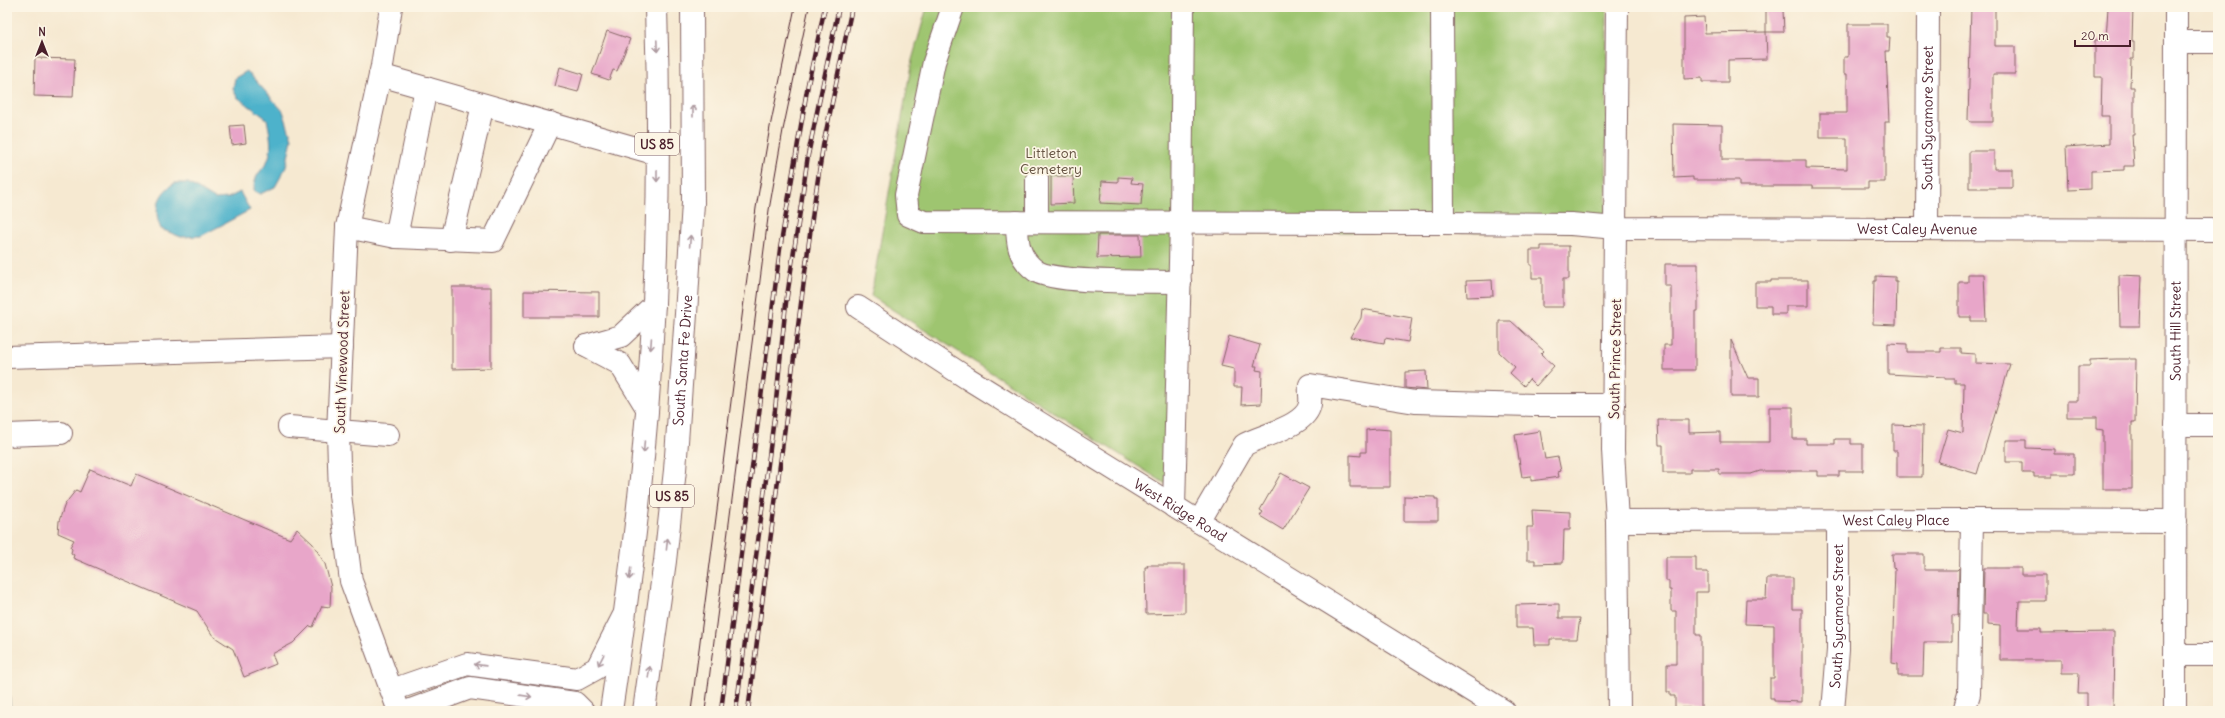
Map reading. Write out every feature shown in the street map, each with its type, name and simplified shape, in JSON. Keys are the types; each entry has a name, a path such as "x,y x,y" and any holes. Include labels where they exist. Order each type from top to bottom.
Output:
{"main road":[{"name":"South Vinewood Street","path":"391,7 380,75 347,227 338,433 340,495 351,581 399,711"},
{"name":"US 85","path":"611,711 625,612 642,467 654,305 657,154 656,7"},
{"name":"South Santa Fe Drive","path":"644,711 674,485 686,314 693,203 692,7"},
{"name":"West Caley Avenue","path":"953,7 934,62 906,195 908,215 924,222 1443,222 1571,224 1616,228 2218,230"},
{"path":"1174,507 1180,282 1183,7"},
{"path":"1442,7 1443,222"},
{"name":"South Prince Street","path":"1617,7 1613,450 1617,521 1619,711"},
{"name":"South Sycamore Street","path":"1927,229 1928,7"},
{"name":"South Hill Street","path":"2175,711 2176,7"},
{"path":"2176,42 2218,42"},
{"path":"380,75 657,154"},
{"path":"396,237 426,88"},
{"path":"451,240 483,105"},
{"path":"347,227 396,237 493,241 550,124"},
{"path":"1037,179 1027,222 1017,244 1026,260 1037,271 1060,279 1180,282"},
{"path":"646,408 620,364 586,346 621,336 654,305"},
{"name":"West Ridge Road","path":"858,307 1174,507 1504,711"},
{"path":"7,357 342,347"},
{"path":"1199,522 1244,446 1255,438 1270,435 1291,425 1306,413 1310,404 1310,385 1415,402 1513,405 1614,405"},
{"path":"2175,425 2218,425"},
{"path":"289,427 338,433 388,435"},
{"path":"7,435 61,434"},
{"path":"1964,711 1969,694 1972,520"},
{"name":"West Caley Place","path":"1617,521 2176,521"},
{"name":"South Sycamore Street","path":"1833,711 1838,650 1838,521"},
{"path":"392,690 467,664 577,679 597,668 625,612"},
{"path":"2175,655 2218,655"},
{"path":"408,711 470,688 575,703 583,711"}],"green space":[{"name":"Littleton Cemetery","path":"927,7 1607,7 1606,231 1187,233 1180,493 871,296 912,60"}],"water":[{"path":"247,71 283,111 292,139 286,167 275,187 260,194 254,191 254,184 257,175 265,166 269,157 271,148 270,138 267,119 237,97 233,89 235,78"},
{"path":"175,183 188,183 215,199 228,198 240,192 250,210 201,236 181,237 161,229 157,216 158,203 161,197 169,187"},
{"path":"7,653 10,704 10,711 7,711"}],"building":[{"path":"1971,7 1995,7 1995,46 2015,46 2015,74 1993,74 1993,122 1971,122 1968,120"},
{"path":"2108,7 2133,7 2132,41 2134,41 2134,59 2131,59 2130,87 2134,87 2134,135 2132,135 2134,166 2124,166 2124,170 2091,171 2091,189 2068,190 2066,147 2109,144 2109,116 2101,116 2102,77 2095,77 2095,40 2106,40"},
{"path":"1766,10 1783,10 1784,32 1766,32"},
{"path":"1704,17 1705,33 1766,32 1767,59 1728,60 1728,82 1702,82 1702,78 1684,79 1684,18"},
{"path":"1848,24 1887,24 1887,37 1890,37 1889,51 1886,51 1889,122 1885,122 1885,182 1868,182 1868,188 1812,188 1812,186 1739,186 1739,180 1693,180 1693,177 1674,178 1673,124 1722,125 1722,160 1806,160 1806,168 1847,169 1847,138 1820,138 1820,113 1847,113 1847,74 1844,74 1844,57 1848,57"},
{"path":"607,31 630,39 617,71 613,70 609,80 592,74"},
{"path":"35,58 75,59 73,97 34,96"},
{"path":"560,67 583,74 578,92 555,86"},
{"path":"244,125 246,143 232,145 230,126"},
{"path":"1969,151 1994,151 1994,169 2012,169 2012,188 1969,188"},
{"path":"1051,176 1073,176 1074,203 1051,204"},
{"path":"1118,177 1132,178 1131,183 1143,184 1141,205 1100,203 1102,181 1118,182"},
{"path":"1098,235 1140,235 1141,257 1097,258"},
{"path":"1541,246 1569,246 1569,279 1563,279 1563,307 1542,307 1542,278 1532,278 1532,265 1530,265 1530,250 1541,250"},
{"path":"1665,264 1698,264 1698,311 1695,311 1695,370 1664,370 1664,345 1671,345 1671,286 1665,286"},
{"path":"1968,274 1984,274 1986,321 1971,321 1971,317 1959,317 1959,282 1968,282"},
{"path":"2119,275 2142,276 2140,326 2120,326"},
{"path":"1876,276 1895,277 1895,281 1897,281 1896,325 1873,324 1874,281 1876,281"},
{"path":"1492,280 1493,296 1467,297 1466,281"},
{"path":"1771,280 1808,280 1808,306 1786,306 1786,314 1771,314 1771,306 1755,306 1755,282 1771,282"},
{"path":"452,287 491,287 491,368 452,369"},
{"path":"524,291 599,292 599,317 524,317"},
{"path":"1362,309 1412,318 1408,342 1385,338 1384,343 1350,337 1361,318"},
{"path":"1499,321 1511,321 1544,351 1541,354 1554,366 1536,386 1529,379 1524,386 1510,373 1515,367 1499,352"},
{"path":"1229,336 1260,345 1254,366 1257,366 1256,370 1262,371 1261,404 1241,405 1242,387 1234,387 1234,369 1221,366"},
{"path":"1731,340 1748,378 1759,378 1759,397 1731,397"},
{"path":"1888,343 1907,344 1907,352 1941,352 1941,348 1961,348 1961,353 1975,354 1975,363 2010,364 1977,474 1938,462 1948,429 1963,433 1964,383 1955,383 1955,379 1945,379 1945,377 1888,374"},
{"path":"2136,359 2135,422 2132,422 2132,489 2103,489 2103,430 2097,429 2097,417 2067,417 2067,401 2078,401 2078,366 2090,366 2090,360"},
{"path":"1426,371 1427,390 1405,388 1405,372"},
{"path":"1769,407 1793,407 1793,439 1806,439 1806,444 1835,444 1835,439 1851,439 1851,444 1863,444 1863,471 1839,471 1839,476 1818,476 1818,471 1760,471 1751,474 1719,474 1719,469 1690,469 1690,473 1663,473 1663,445 1659,445 1658,420 1689,420 1689,433 1720,432 1720,442 1769,442"},
{"path":"1893,425 1923,426 1922,477 1897,477 1897,451 1893,451"},
{"path":"1366,430 1390,430 1390,487 1350,487 1350,455 1361,456 1361,452 1366,452"},
{"path":"1540,431 1545,459 1558,457 1561,471 1558,472 1559,477 1531,481 1531,476 1522,477 1515,435"},
{"path":"2006,440 2026,440 2026,448 2054,449 2054,454 2074,454 2074,474 2052,474 2052,477 2034,477 2034,473 2022,473 2022,462 2006,462"},
{"path":"90,469 131,486 136,474 290,539 297,529 313,544 325,564 331,587 330,607 322,606 313,627 310,626 293,643 272,654 276,664 244,677 233,649 213,636 197,611 73,558 74,555 71,553 72,549 70,547 74,540 58,533 59,521 65,504 76,490 80,492"},
{"path":"1281,473 1309,488 1283,530 1260,516 1263,512 1260,510"},
{"path":"1404,496 1435,497 1435,499 1438,499 1438,521 1404,521"},
{"path":"1532,510 1570,512 1570,530 1564,530 1563,563 1535,564 1535,560 1527,560 1527,527 1533,527"},
{"path":"1892,554 1924,554 1924,570 1957,570 1959,568 1958,615 1952,615 1952,642 1924,642 1923,676 1898,676 1898,664 1892,663 1895,569 1893,567"},
{"path":"1666,557 1696,557 1696,572 1708,572 1708,592 1696,592 1696,635 1701,635 1701,708 1675,708 1675,696 1670,696 1670,692 1667,692 1667,664 1676,664 1676,611 1671,611 1671,590 1669,590 1669,581 1666,581"},
{"path":"1147,565 1185,565 1185,613 1146,614 1145,567 1148,567"},
{"path":"1984,568 2021,568 2021,575 2045,575 2045,601 2019,601 2018,629 2041,629 2041,633 2114,632 2113,711 2087,711 2087,693 2078,693 2079,673 2061,673 2061,660 2000,660 2000,625 1988,624 1988,614 1983,614"},
{"path":"1767,578 1793,578 1793,609 1802,609 1802,702 1774,701 1774,698 1770,698 1770,678 1774,678 1774,625 1745,624 1746,599 1766,599"},
{"path":"1559,604 1559,618 1580,618 1577,639 1550,639 1550,645 1534,645 1533,628 1516,628 1516,605"}],"tram line":[{"path":"691,711 756,208 770,127 795,7"},
{"path":"705,711 769,210 783,130 809,7"}],"railway":[{"path":"721,711 780,249 808,84 825,7"},
{"path":"736,711 775,410 786,303 808,155 839,7"},
{"path":"748,711 813,211 823,146 852,7"}]}
